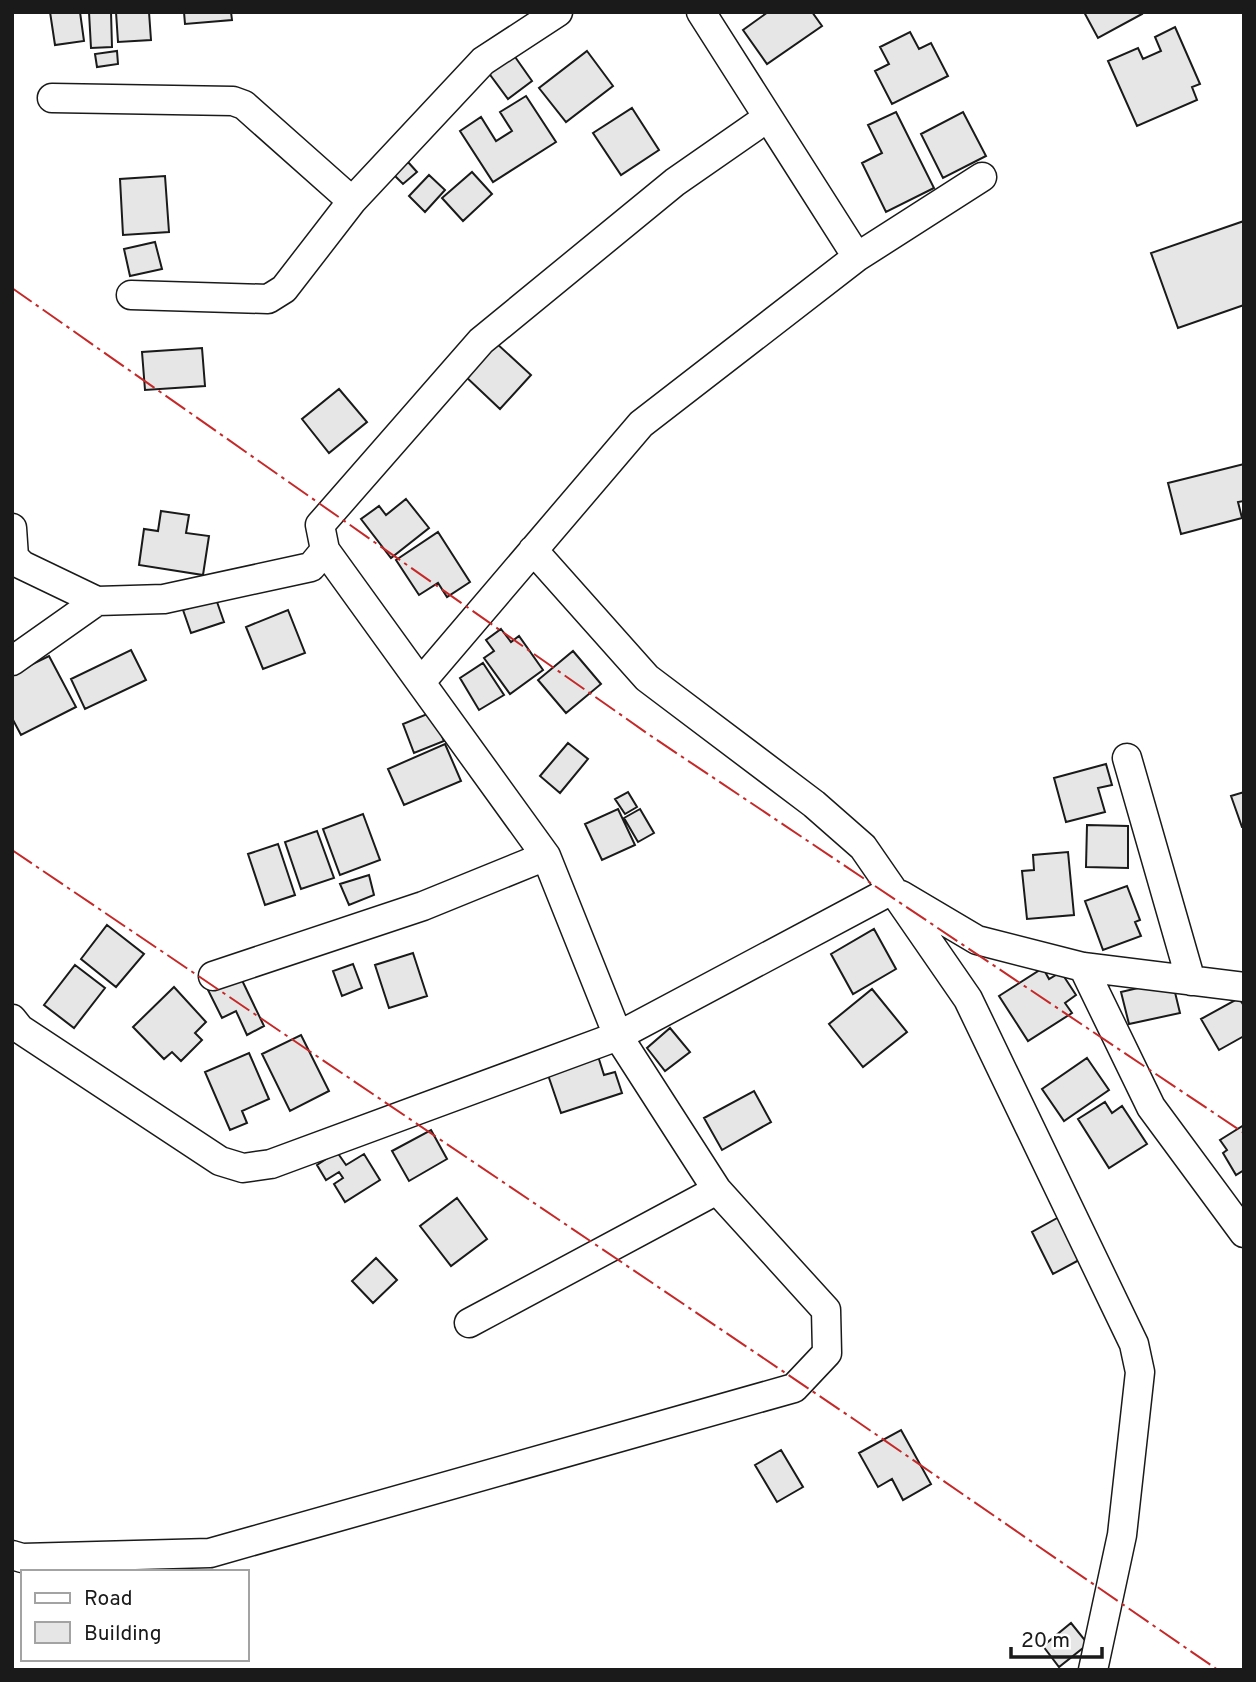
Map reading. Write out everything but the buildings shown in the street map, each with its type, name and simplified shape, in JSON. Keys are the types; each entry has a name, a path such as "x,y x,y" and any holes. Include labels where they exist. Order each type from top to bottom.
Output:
{"street":[{"path":"131,295 268,299 284,289 352,201 484,61 558,12"},
{"path":"701,12 858,257"},
{"path":"52,99 233,101 244,105 352,201"},
{"path":"12,1555 22,1558 210,1553 793,1388 827,1353 827,1310 717,1190 618,1036 546,856 325,550 320,525 481,341 676,182 767,118"},
{"path":"421,682 641,424 858,257 982,177"},
{"path":"12,528 14,557 22,565 97,601 164,599 311,567 325,550"},
{"path":"533,550 647,678 814,804 863,847 968,999 1133,1344 1140,1372 1122,1535 1093,1670"},
{"path":"12,661 97,601"},
{"path":"1127,758 1191,981"},
{"path":"213,976 423,906 546,856"},
{"path":"892,890 976,940 1083,968 1244,987"},
{"path":"12,1019 20,1029 220,1161 243,1168 271,1164 618,1036 892,890"},
{"path":"1083,968 1151,1107 1244,1233"},
{"path":"470,1323 717,1190"}],"power":[{"path":"12,288 651,736 1244,1133"},
{"path":"12,850 855,1420 1218,1670"}]}
